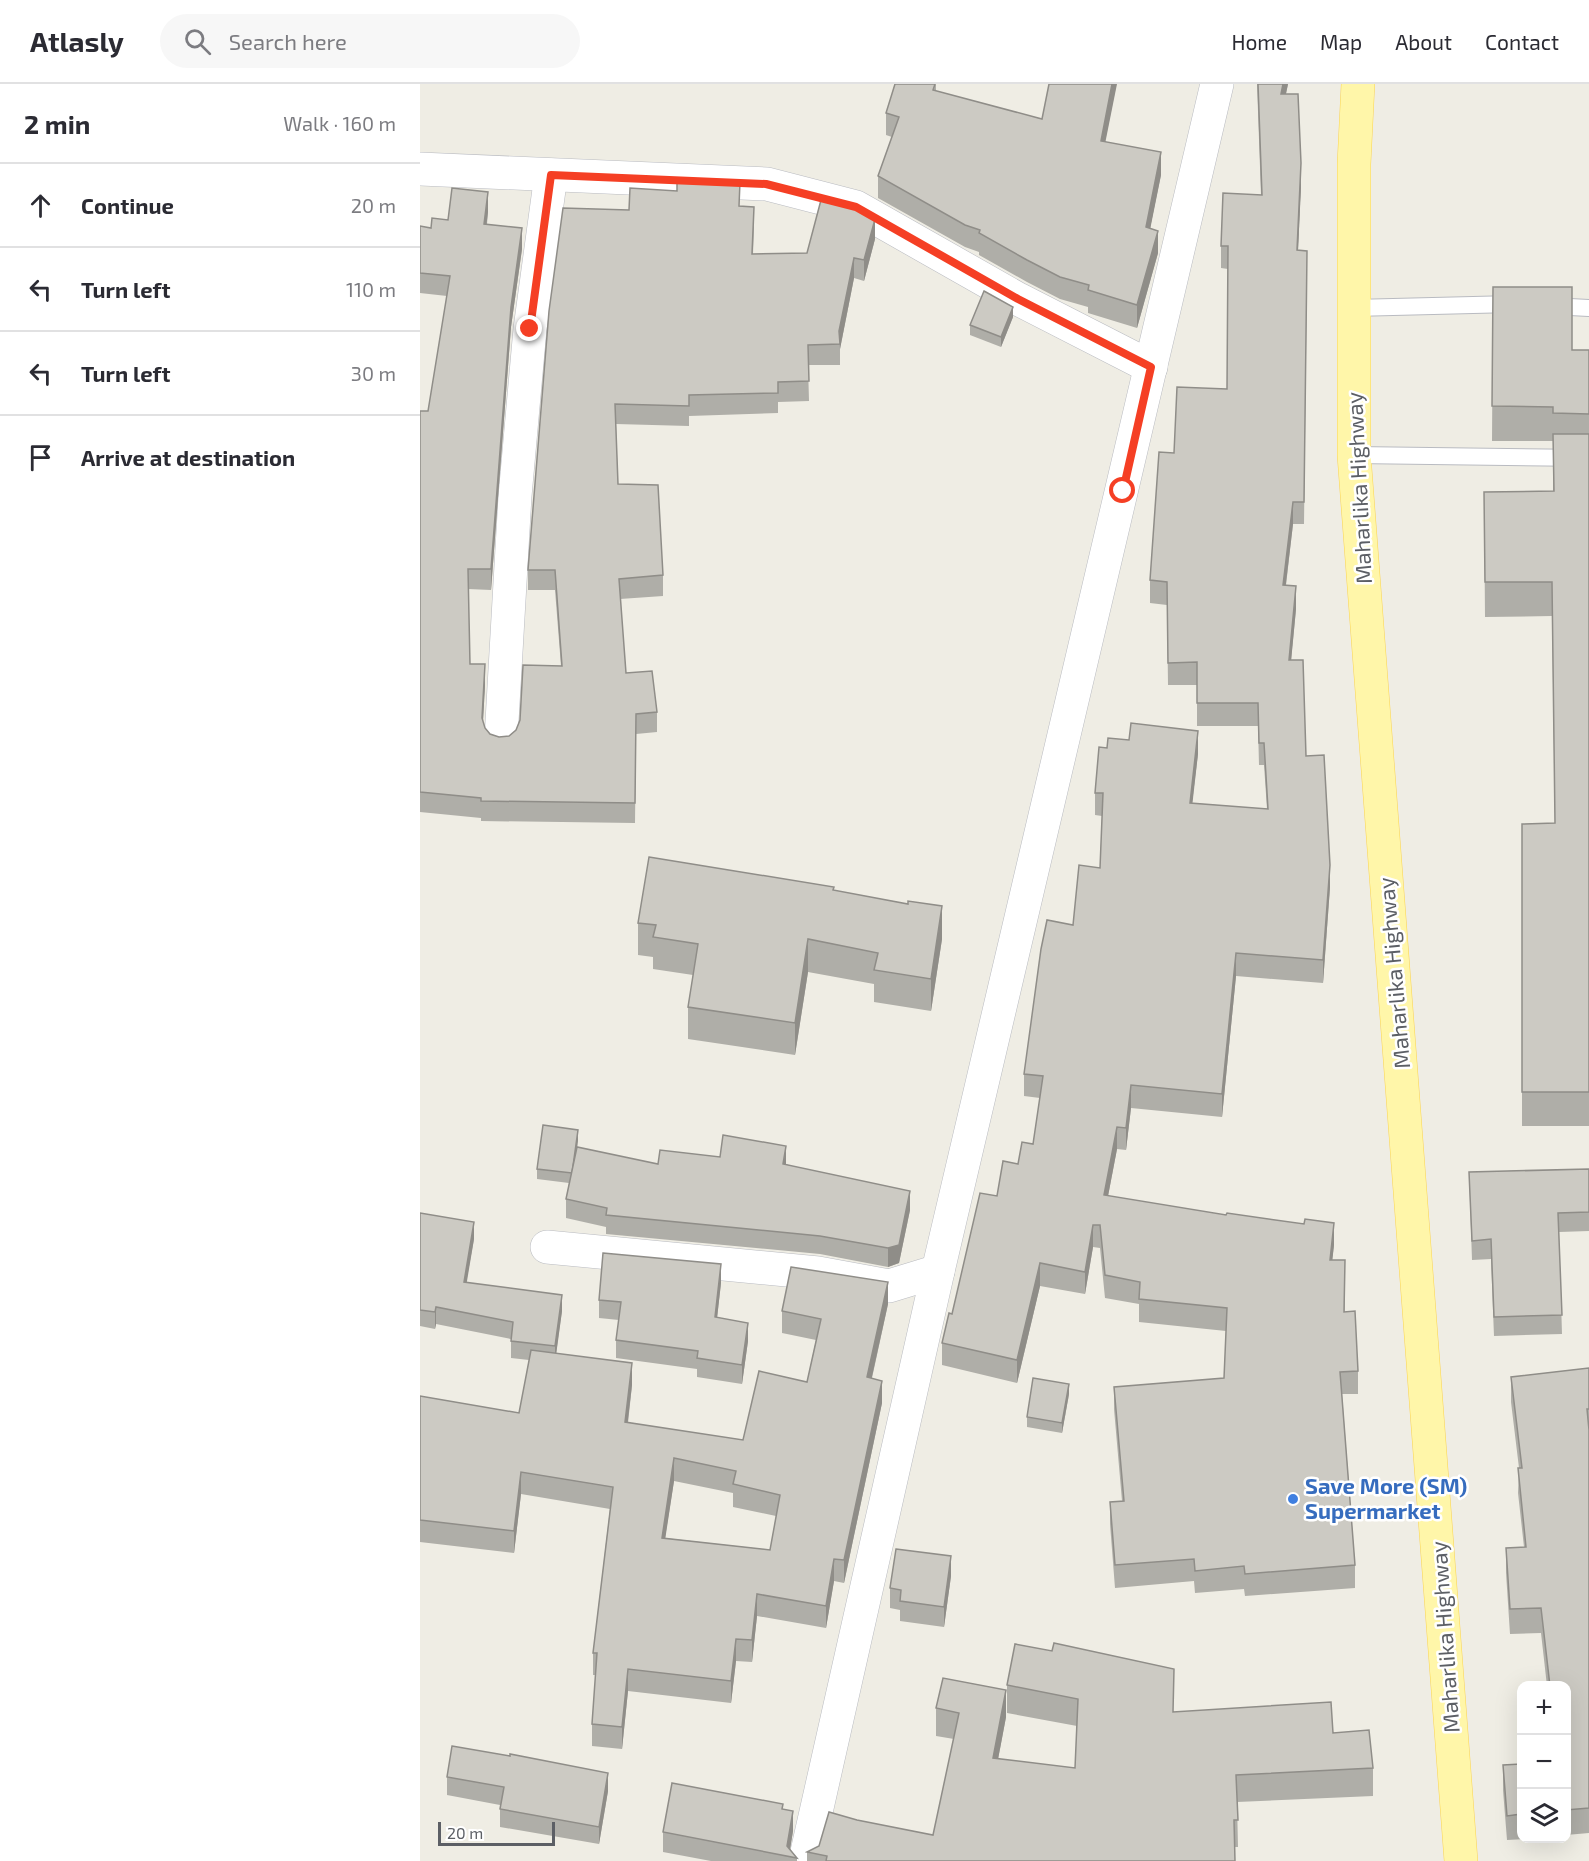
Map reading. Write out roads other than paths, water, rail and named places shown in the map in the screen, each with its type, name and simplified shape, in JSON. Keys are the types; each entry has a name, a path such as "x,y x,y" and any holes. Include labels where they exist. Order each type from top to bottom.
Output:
{"main road":[{"name":"Maharlika Highway","path":"1358,84 1353,164 1354,455 1461,1861"}],"street":[{"path":"805,1861 938,1271 1217,84"},
{"path":"420,169 766,184 856,207 1018,299 1151,367"},
{"path":"501,739 515,496 530,329 551,175"},
{"path":"547,1247 818,1273 889,1286 938,1271"}],"lane":[{"path":"1353,308 1508,304 1589,308"},
{"path":"1354,455 1589,458"}],"place":[{"name":"Save More (SM) Supermarket","path":"1293,1499"}]}
